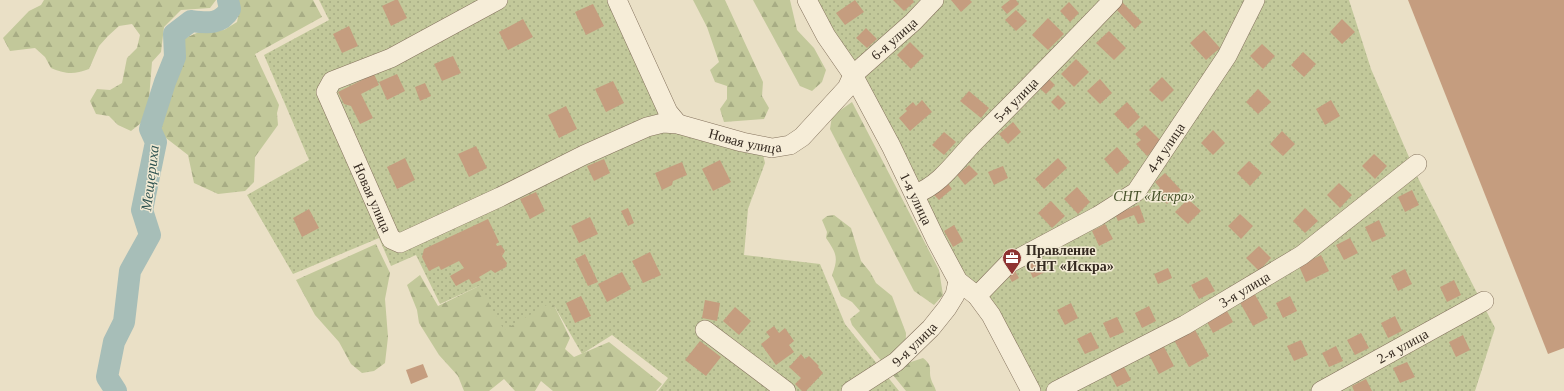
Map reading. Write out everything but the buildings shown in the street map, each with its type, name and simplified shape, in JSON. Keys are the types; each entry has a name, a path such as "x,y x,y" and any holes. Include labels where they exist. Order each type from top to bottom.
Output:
{"street":[{"name":"Новая улица","path":"498,0 391,58 332,81 326,92 391,239 400,243 500,197 584,155 647,127 664,123 678,124 742,142 772,148 790,145 802,137 847,88 852,75"},
{"path":"616,0 668,112 678,124"},
{"name":"1-я улица","path":"807,0 826,36 852,75 915,194 936,240 958,281 977,296 991,315 1031,391"},
{"name":"6-я улица","path":"852,75 896,37 934,0"},
{"name":"5-я улица","path":"915,194 935,184 967,149 1113,0"},
{"name":"4-я улица","path":"977,296 1008,264 1098,216 1136,192 1227,56 1255,0"},
{"name":"3-я улица","path":"1056,391 1185,325 1302,255 1417,164"},
{"name":"9-я улица","path":"852,391 896,362 931,328 955,295 958,281"},
{"name":"2-я улица","path":"1321,391 1484,301"},
{"path":"705,330 786,391"}],"green space":[{"path":"44,0 216,0 210,8 181,10 164,27 161,52 152,62 149,99 141,123 131,131 118,125 109,116 96,114 90,101 97,89 110,90 122,83 127,58 137,48 140,35 132,24 119,26 99,46 89,69 74,73 65,73 56,70 51,68 45,57 35,48 10,51 3,38 29,11 41,5"},
{"path":"236,0 313,0 322,17 255,54 279,105 277,113 278,125 255,157 254,182 245,191 218,194 194,183 188,155 166,138 159,128 181,55 181,40 199,32 224,30 237,22 240,8"},
{"path":"319,0 621,0 674,119 760,142 765,163 748,209 744,255 820,264 845,324 899,391 658,391 668,378 612,335 582,354 552,302 504,330 479,286 440,304 416,255 391,266 379,238 293,274 247,195 309,160 264,55 329,20"},
{"path":"693,0 725,0 763,82 762,96 769,108 764,119 724,122 720,109 727,99 727,86 715,82 710,70 719,62 707,27"},
{"path":"753,0 790,0 797,30 814,48 826,70 822,82 812,91 800,86"},
{"name":"СНТ «Искра»","path":"814,0 1349,0 1371,69 1418,178 1495,328 1475,391 1040,391 965,279"},
{"path":"852,102 939,270 943,295 934,305 914,291 830,129 832,116"},
{"path":"834,215 851,228 861,261 870,272 876,283 892,296 906,333 905,359 911,362 923,358 926,361 930,366 930,376 936,391 906,391 852,325 850,319 860,311 852,302 841,296 832,275 836,259 834,252 826,238 827,232 822,220 827,216"},
{"path":"376,244 390,273 385,299 388,337 385,363 374,371 362,373 351,364 339,342 315,315 296,280"},
{"path":"420,275 438,306 479,286 552,301 570,338 565,349 574,357 609,342 662,384 656,391 553,391 541,381 535,391 515,391 504,379 489,391 464,391 458,376 439,355 419,323 417,310 407,285"}],"waterway":[{"name":"Мещериха","path":"116,391 107,377 114,342 124,322 130,271 150,235 142,210 156,142 150,129 165,82 175,57 174,34 191,21 213,22 222,18 230,9 228,0"}],"place":[{"name":"Правление СНТ «Искра»","path":"1012,275"}]}
